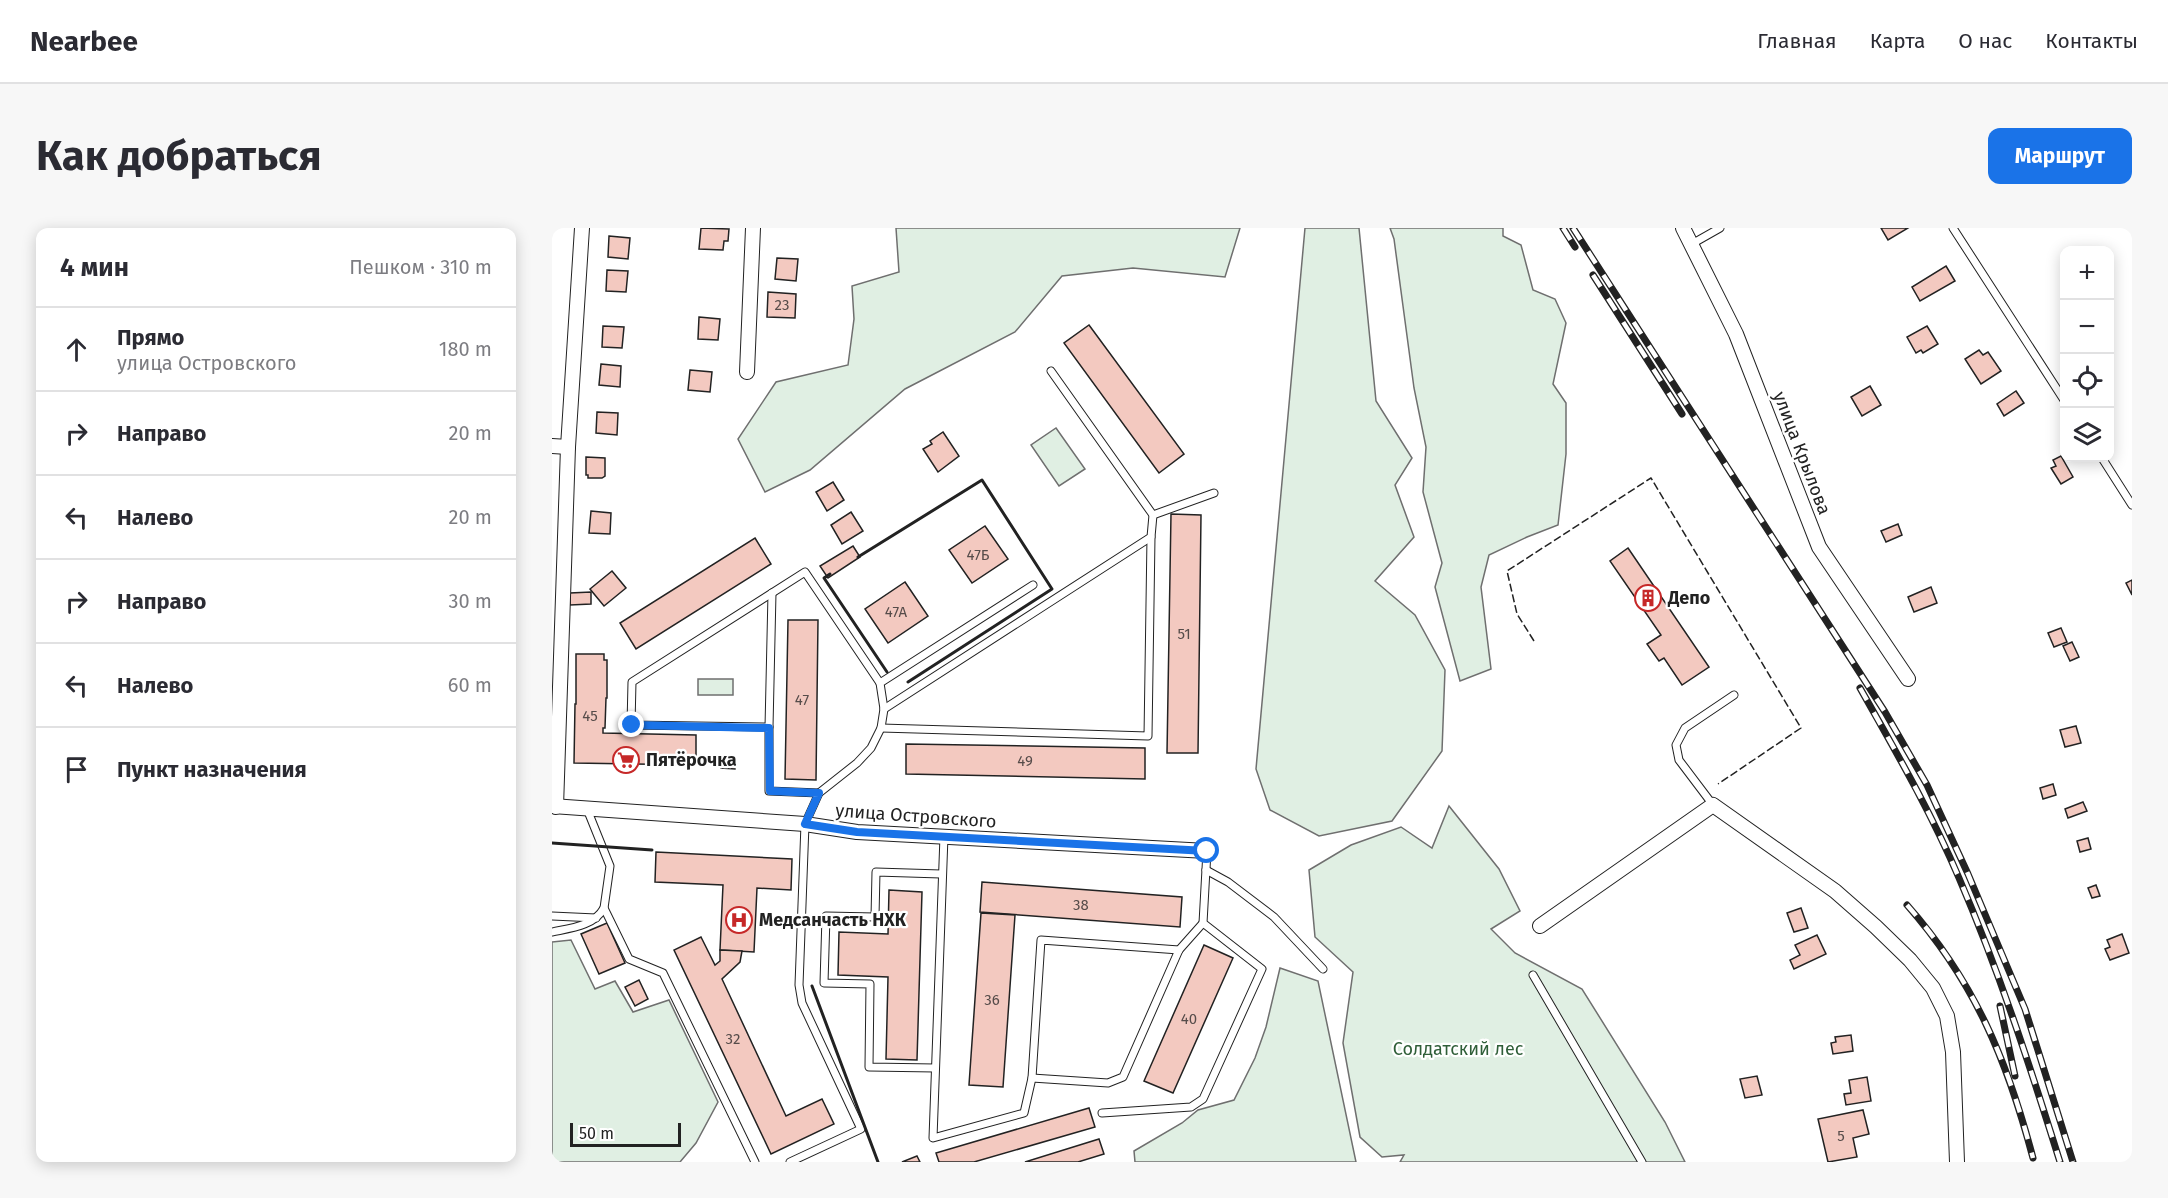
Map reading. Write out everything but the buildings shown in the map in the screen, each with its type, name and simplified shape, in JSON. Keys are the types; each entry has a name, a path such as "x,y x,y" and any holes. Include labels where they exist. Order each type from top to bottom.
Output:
{"street":[{"path":"554,806 568,447 582,228"},
{"path":"747,372 753,228"},
{"name":"улица Крылова","path":"1683,228 1736,334 1819,547 1908,679"},
{"path":"552,446 568,447"},
{"path":"1540,926 1713,805 1835,891 1910,960 1933,988 1947,1016 1953,1052 1957,1162"},
{"name":"улица Островского","path":"554,806 805,824 857,832 1207,851"}],"lane":[{"path":"1690,245 1720,228"},
{"path":"1953,228 2060,394"},
{"path":"881,728 1148,736 1153,515 1051,371"},
{"path":"2105,462 2132,505"},
{"path":"1153,515 1214,493"},
{"path":"884,709 1151,537"},
{"path":"769,728 632,725 632,682 805,572 880,683 884,709 881,728 871,748 819,793 805,824 799,985 802,1003 861,1129 790,1162"},
{"path":"880,683 1033,585"},
{"path":"772,593 770,791 819,793"},
{"path":"1713,805 1679,760 1676,745 1685,728 1734,695"},
{"path":"552,932 575,927 598,918 604,908 610,866 588,809"},
{"path":"944,836 933,1138 1024,1113 1032,1078 1041,940 1179,950"},
{"path":"1032,1078 1108,1083 1123,1077 1179,950 1203,923 1207,851"},
{"path":"1206,870 1228,882 1274,917 1323,969"},
{"path":"935,1068 869,1067 870,984 824,983 826,916 875,917 876,872 941,874"},
{"path":"604,908 629,959 663,973 755,1162"},
{"path":"552,916 598,918"},
{"path":"1102,1113 1191,1107 1203,1099 1262,969 1203,923"},
{"path":"1533,975 1642,1162"}],"green space":[{"path":"896,228 1240,228 1225,277 1133,268 1062,276 1015,332 905,389 810,470 765,492 738,439 776,382 848,365 854,319 852,286 899,272"},
{"path":"1305,228 1359,228 1376,401 1412,458 1395,485 1414,537 1375,581 1415,615 1445,670 1442,751 1392,821 1319,836 1270,810 1256,769"},
{"path":"1390,228 1503,228 1503,236 1521,245 1533,290 1555,299 1566,323 1553,384 1566,403 1566,454 1558,525 1489,555 1481,587 1491,669 1460,681 1435,587 1442,563 1423,492 1426,447 1414,388 1394,239"},
{"path":"1056,428 1085,469 1059,486 1031,445"},
{"path":"698,679 733,679 733,695 698,695"},
{"name":"Солдатский лес","path":"1449,806 1499,869 1520,911 1491,929 1515,953 1582,989 1665,1122 1685,1162 1400,1162 1404,1155 1382,1157 1360,1137 1343,1043 1353,972 1315,937 1309,870 1351,845 1401,827 1432,848"},
{"path":"571,940 595,989 615,981 633,1012 669,1000 718,1102 696,1143 680,1162 552,1162 552,942"},
{"path":"1280,968 1318,981 1356,1162 1135,1162 1134,1151 1182,1123 1198,1110 1234,1100 1255,1058 1266,1027"}],"railway":[{"path":"1563,228 1575,247"},
{"path":"1573,228 1885,712 1927,785 1968,874 2025,1009 2073,1162"},
{"path":"1593,275 1682,414"},
{"path":"1860,688 1925,805 1959,878 2013,1019 2060,1162"},
{"path":"1907,905 1952,963 1986,1024 2012,1088 2033,1158"},
{"path":"2000,1006 2015,1076"}],"fence":[{"path":"1534,641 1517,614 1507,571 1651,478 1801,728 1718,784"}],"wall":[{"path":"858,557 982,480 1052,589 908,682"},
{"path":"830,574 824,578 887,672"},
{"path":"552,843 652,850"},
{"path":"812,986 878,1162"}],"place":[{"name":"Депо","path":"1648,598"},
{"name":"Пятёрочка","path":"626,760"},
{"name":"Медсанчасть НХК","path":"739,920"}],"route":[{"path":"632,725 769,728 770,791 819,793 805,824 857,832 1207,851"}]}
